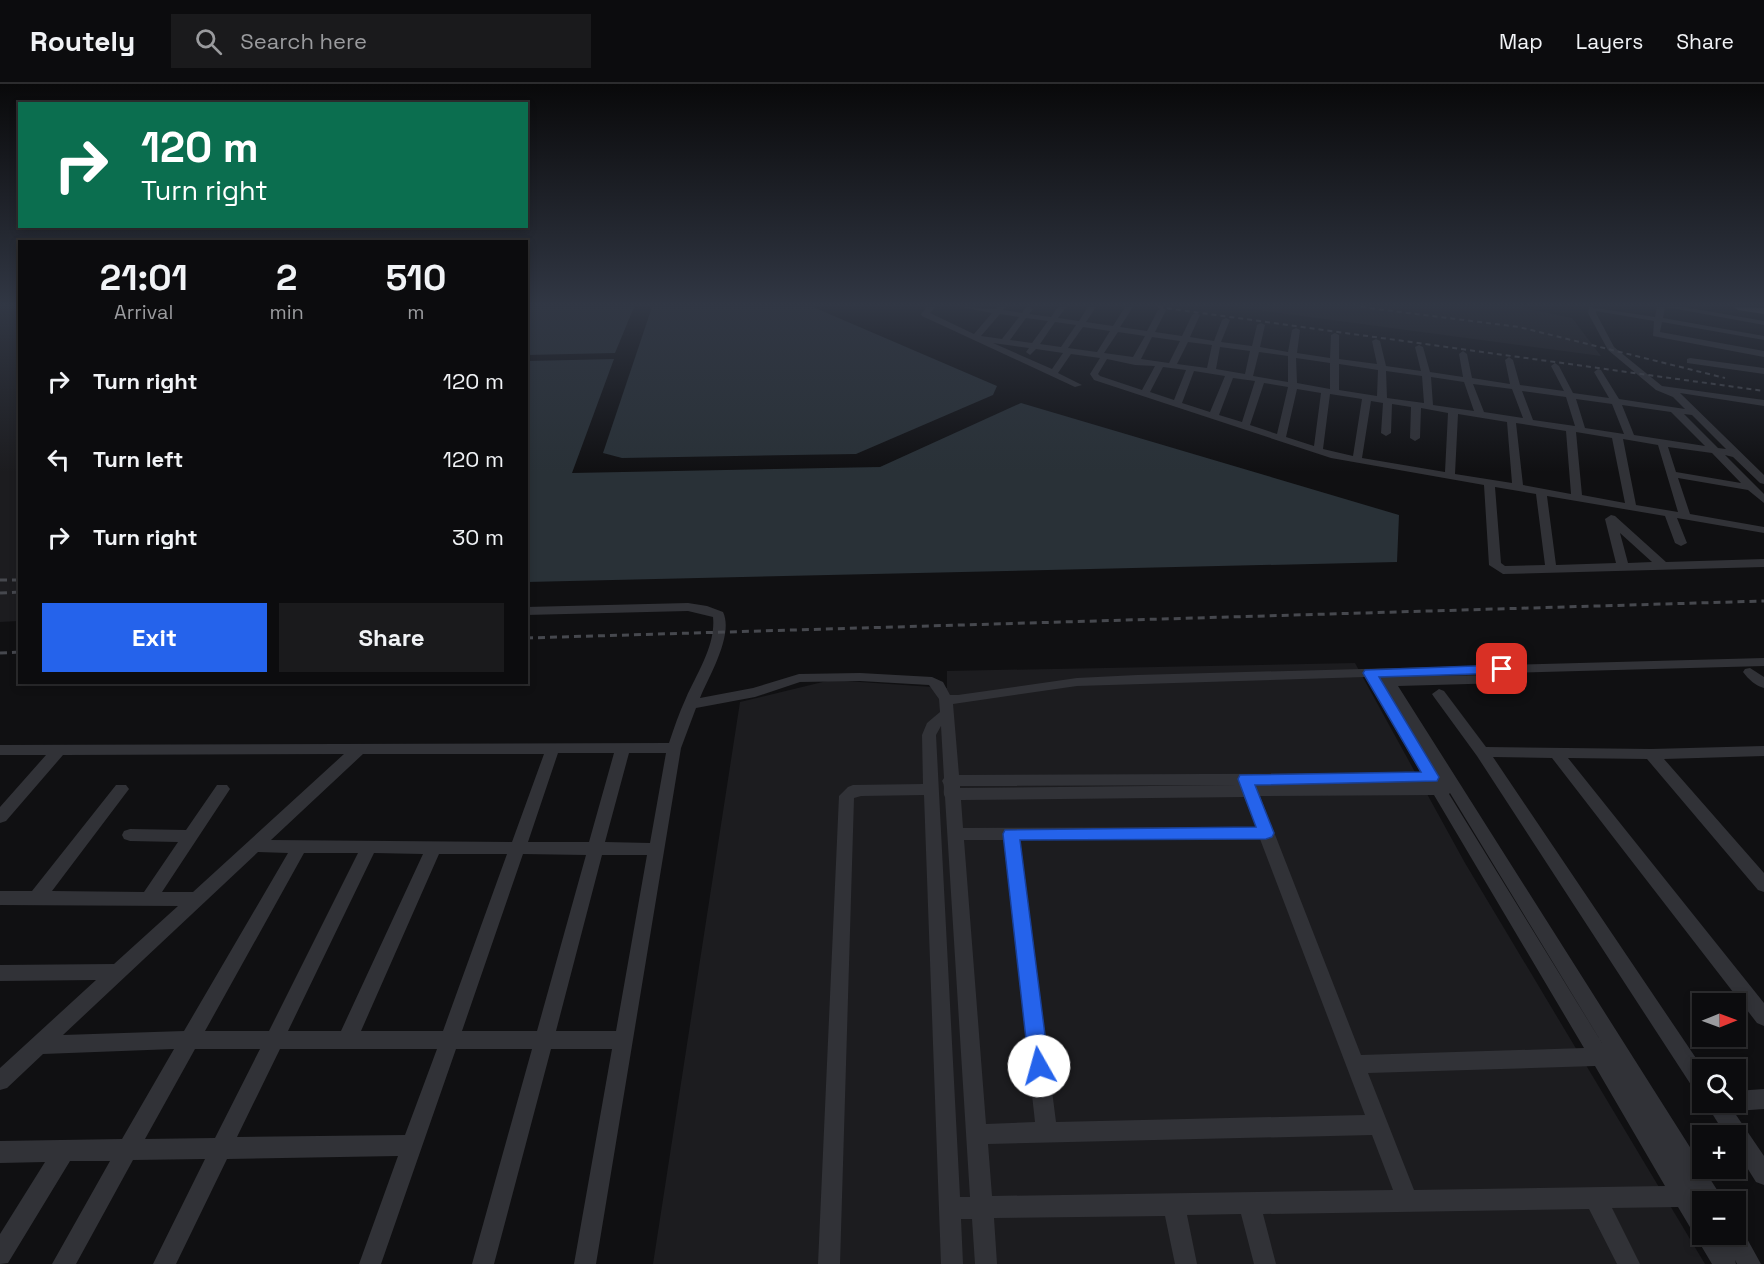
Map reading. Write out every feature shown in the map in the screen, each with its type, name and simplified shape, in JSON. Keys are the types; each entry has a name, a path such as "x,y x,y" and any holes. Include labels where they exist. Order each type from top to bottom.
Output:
{"street":[{"path":"1026,362 1078,385"},
{"path":"1053,374 1059,362"},
{"path":"1100,362 1094,376 1160,365 1172,366 1736,454"},
{"path":"1112,362 1124,370 1145,393 1318,451 1357,460 1764,530"},
{"path":"1124,370 1130,362"},
{"path":"1172,366 1174,362"},
{"path":"1211,371 1213,362"},
{"path":"1248,378 1251,362"},
{"path":"1281,439 1293,386 1292,362"},
{"path":"1334,362 1694,413"},
{"path":"1318,451 1334,362"},
{"path":"1381,362 1386,433"},
{"path":"1423,362 1429,407"},
{"path":"1464,362 1468,382 1480,414"},
{"path":"1510,362 1516,388 1529,422"},
{"path":"1628,362 1659,388 1673,393 1764,481"},
{"path":"1698,362 1764,371"},
{"path":"1145,393 1160,365"},
{"path":"1555,366 1570,395 1576,428 1577,498"},
{"path":"1177,404 1191,369"},
{"path":"1598,372 1615,400 1630,437"},
{"path":"1213,417 1230,375"},
{"path":"1245,427 1260,380"},
{"path":"1659,388 1759,403 1764,417"},
{"path":"1659,388 1657,393 1764,500"},
{"path":"1357,460 1367,398"},
{"path":"1415,438 1416,405"},
{"path":"1450,476 1453,411"},
{"path":"1511,419 1518,488"},
{"path":"1617,436 1631,507"},
{"path":"1662,442 1685,517"},
{"path":"1670,474 1764,489"},
{"path":"1490,483 1495,565 1498,568 1509,571 1764,563"},
{"path":"1541,492 1551,570"},
{"path":"1607,503 1623,568"},
{"path":"1670,514 1682,543"},
{"path":"1611,519 1664,567"},
{"path":"528,611 688,607 712,611 719,615 721,621 715,645 674,748 585,1264"},
{"path":"1379,678 1764,662"},
{"path":"952,1264 929,735 932,726 946,707 973,699 1077,682 1757,671 1764,684"},
{"path":"690,704 755,692 799,678 825,676 933,681 938,685 946,707 986,1264"},
{"path":"1379,678 1443,783 1600,1057 1692,1210"},
{"path":"1439,694 1482,752 1692,1069"},
{"path":"0,1081 8,1066 40,1045 360,748"},
{"path":"370,1264 553,748"},
{"path":"483,1264 623,748"},
{"path":"0,750 674,748"},
{"path":"0,817 59,750"},
{"path":"1482,752 1764,751"},
{"path":"1555,752 1764,1017"},
{"path":"1651,753 1764,885"},
{"path":"950,787 1443,783"},
{"path":"1443,783 1621,1057 1704,1191"},
{"path":"1248,785 1408,1201"},
{"path":"38,898 121,789"},
{"path":"148,899 222,789"},
{"path":"829,1264 847,796 853,791 861,790 931,789"},
{"path":"954,834 1266,833"},
{"path":"1011,834 1047,1133"},
{"path":"130,835 190,836"},
{"path":"254,846 657,849"},
{"path":"63,1264 299,847"},
{"path":"164,1264 369,847"},
{"path":"347,1040 434,847"},
{"path":"0,898 197,899"},
{"path":"0,972 118,972"},
{"path":"40,1045 190,1040 544,1038 624,1040"},
{"path":"1355,1064 1621,1057"},
{"path":"1746,1100 1764,1099"},
{"path":"1722,1113 1764,1174"},
{"path":"976,1134 1379,1125"},
{"path":"1,1154 412,1145"},
{"path":"0,1255 64,1151"},
{"path":"950,1208 1692,1197"},
{"path":"1595,1198 1629,1264"},
{"path":"1249,1203 1265,1264"},
{"path":"1174,1204 1186,1264"},
{"path":"1714,1245 1725,1264"},
{"path":"1739,1245 1750,1264"}],"shaded area":[{"path":"0,362 18,362 18,621 0,622"},
{"path":"528,362 613,362 572,473 880,467 1021,403 1399,515 1397,562 528,582"},
{"path":"634,362 941,362 997,386 993,395 856,454 622,458 603,453"},
{"path":"1355,663 1465,863 1705,1264 653,1264 740,702 831,680 947,688 947,671"}],"railway":[{"path":"1555,362 1764,391"},
{"path":"1661,362 1725,378"},
{"path":"0,580 18,580"},
{"path":"0,593 18,592"},
{"path":"528,638 1764,601"},
{"path":"0,653 18,652"}],"route":[{"path":"1039,1066 1011,834 1266,833 1245,779 1432,777 1369,673 1502,669"}]}
